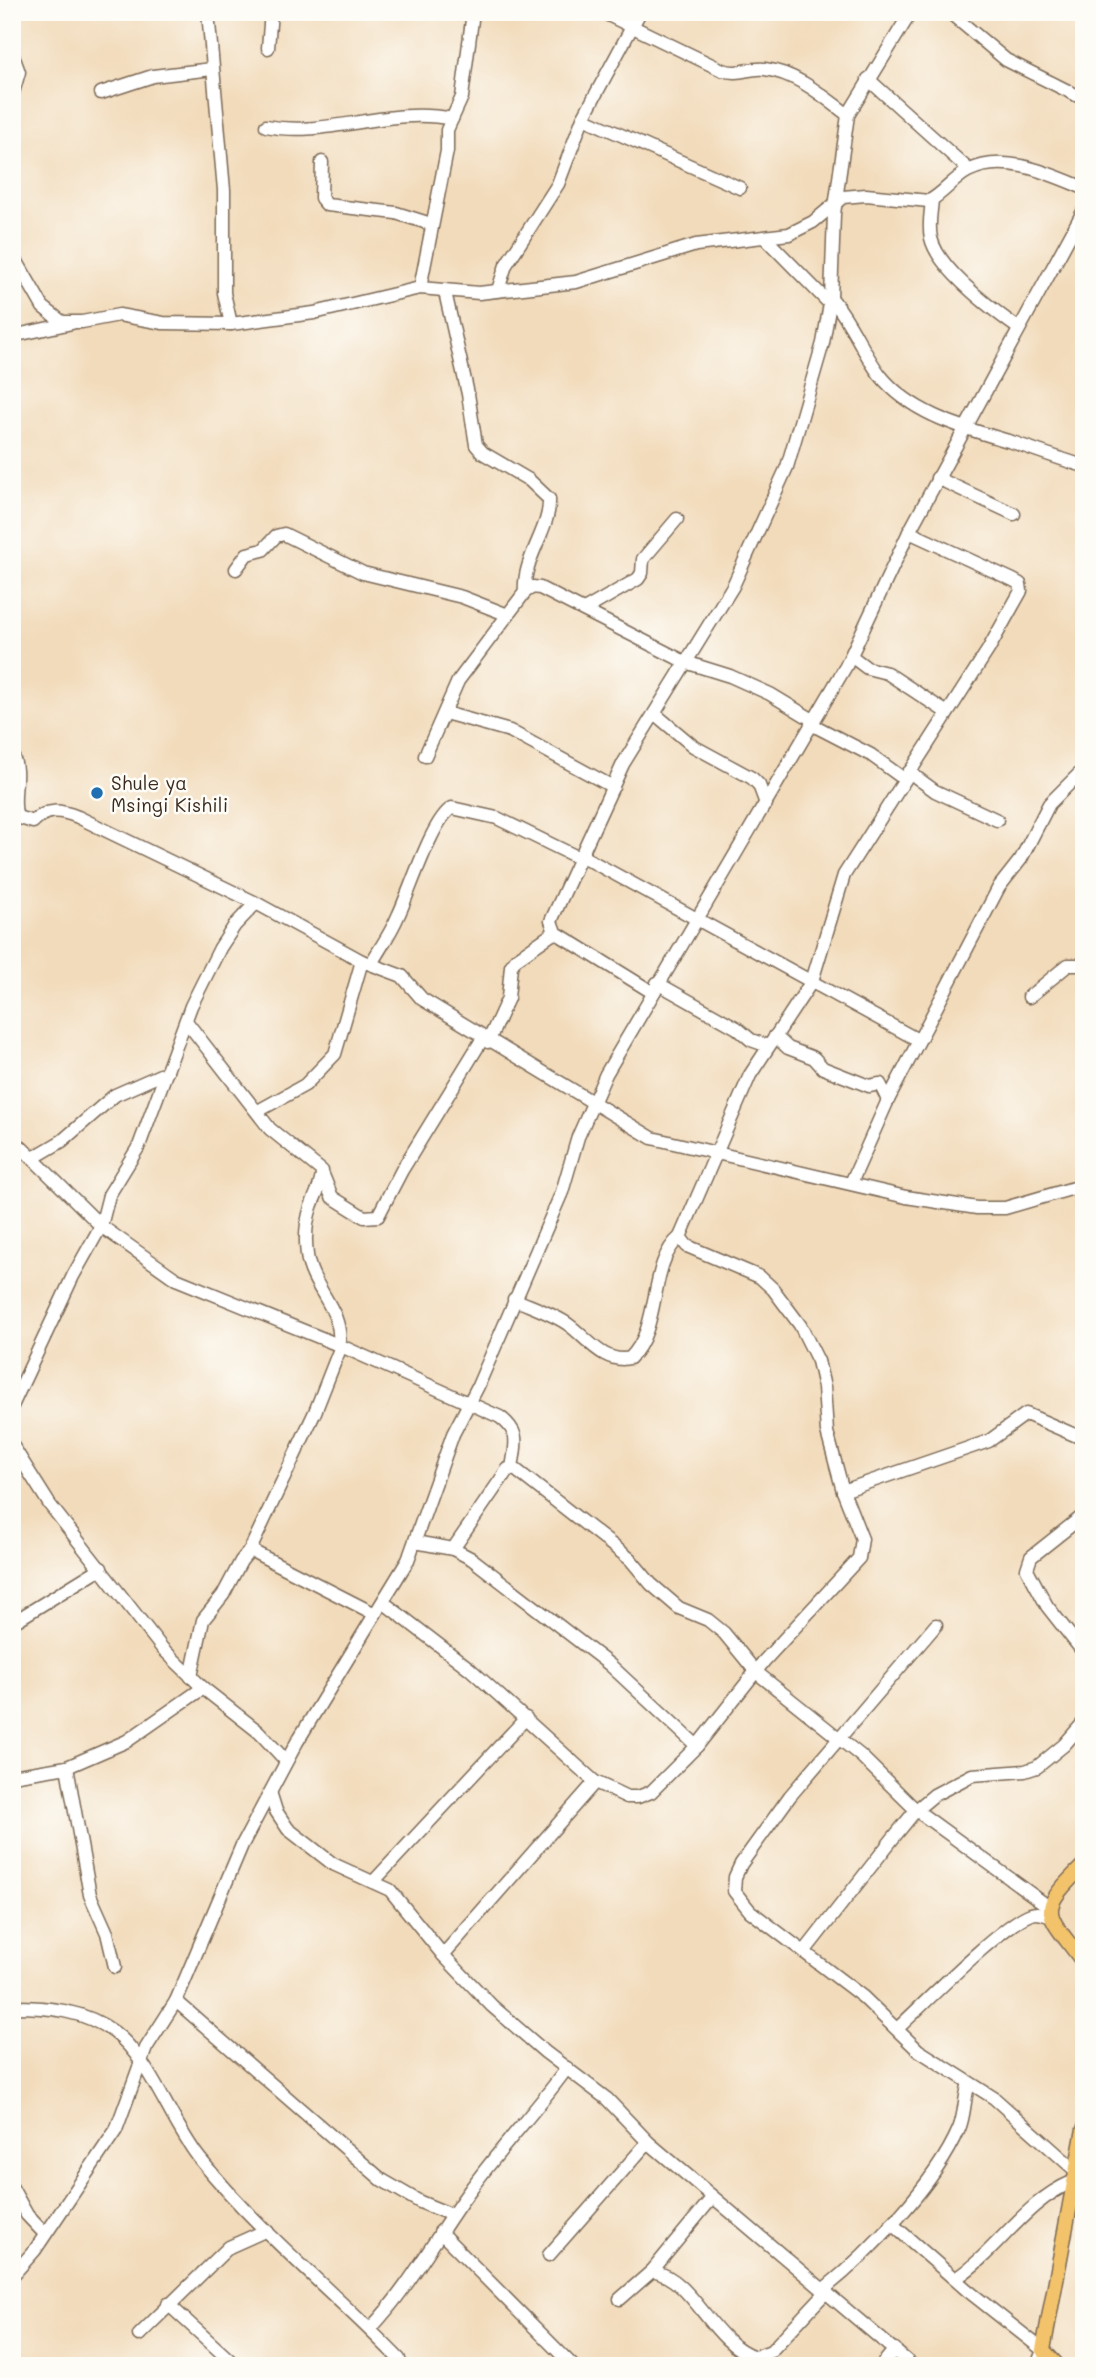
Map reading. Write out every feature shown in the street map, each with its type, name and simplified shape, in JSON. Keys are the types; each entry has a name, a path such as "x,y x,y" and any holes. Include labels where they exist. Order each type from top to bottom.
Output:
{"main road":[{"path":"1084,1865 1053,1898 1050,1912 1084,1964"},
{"path":"1058,2366 1043,2350 1084,2129"}],"street":[{"path":"208,12 223,190 224,293 231,324"},
{"path":"268,48 271,12"},
{"path":"420,288 447,150 447,130 462,97 473,12"},
{"path":"602,12 736,74 765,69 791,77 820,93 848,115"},
{"path":"498,290 506,265 558,184 583,118 640,12"},
{"path":"888,1100 880,1084 869,1086 823,1068 814,1058 771,1041 751,1041 737,1028 654,988 555,932 550,926 613,787 740,573 787,467 818,362 831,301 835,201 848,115 911,12"},
{"path":"949,12 1006,60 1084,99"},
{"path":"12,53 19,72 12,96"},
{"path":"101,93 153,76 212,69"},
{"path":"868,79 969,170"},
{"path":"266,126 307,130 382,117 452,119"},
{"path":"583,118 740,188"},
{"path":"321,162 321,198 327,205 396,214 431,224"},
{"path":"12,336 119,315 163,323 231,324 314,313 420,288 445,292 498,290 576,282 696,244 766,239 804,228 835,201 859,195 932,200 969,170 1010,164 1024,166 1084,188"},
{"path":"932,200 930,238 935,249 968,286 1018,328"},
{"path":"12,2276 35,2250 116,2130 141,2060 176,2001 233,1864 271,1795 286,1761 383,1602 415,1542 453,1434 562,1192 591,1104 654,988 766,804 850,656 937,478 1084,210"},
{"path":"766,239 850,320 867,356 881,376 902,396 963,430 1084,466"},
{"path":"12,253 43,307 62,322 72,323"},
{"path":"445,292 476,445 483,453 530,480 549,499 549,510 526,570 525,592"},
{"path":"937,478 1014,514"},
{"path":"584,610 638,579 642,573 643,559 677,519"},
{"path":"514,1299 569,1325 602,1353 620,1359 630,1358 649,1321 665,1257 680,1237 696,1204 707,1169 750,1075 813,981 844,875 988,650 1022,587 982,564 909,532"},
{"path":"236,569 247,554 263,550 276,536 284,534 363,573 462,597 508,615"},
{"path":"425,756 457,681 525,592 533,587 540,588 685,662 730,676 770,694 812,722 906,776 997,820"},
{"path":"850,656 867,668 887,673 946,712"},
{"path":"445,713 510,731 613,787"},
{"path":"655,714 693,746 752,778 759,785 766,804"},
{"path":"12,755 16,773 13,807 17,817 33,822 42,812 65,812 257,903 366,962 402,976 422,999 644,1135 906,1197 976,1208 1005,1208 1084,1185"},
{"path":"851,1183 918,1040 999,887 1013,871 1036,834 1045,810 1084,769"},
{"path":"258,1111 305,1085 335,1054 366,962 397,919 440,820 444,812 452,808 497,818 579,857 918,1040"},
{"path":"12,1405 73,1276 101,1226 109,1195 139,1146 186,1021 220,948 235,925 257,903"},
{"path":"186,1021 279,1139 311,1160 323,1175 332,1197 364,1216 379,1216 402,1170 486,1040 508,998 511,966 555,932"},
{"path":"1029,997 1068,965 1084,965"},
{"path":"33,1158 62,1141 115,1095 167,1072"},
{"path":"12,1139 101,1226 176,1279 340,1345 469,1402 512,1426 516,1441 512,1469"},
{"path":"690,1147 707,1169"},
{"path":"191,1677 203,1620 223,1595 250,1550 315,1412 340,1345 341,1331 337,1318 310,1270 307,1255 310,1210 323,1175"},
{"path":"383,1602 470,1669 596,1782 627,1797 638,1797 650,1792 696,1746 757,1672 859,1558 862,1539 843,1491 827,1432 824,1387 818,1361 800,1325 773,1289 760,1277 687,1246 680,1237"},
{"path":"843,1491 989,1441 1026,1414 1084,1439"},
{"path":"12,1445 51,1505 101,1568 141,1625 191,1677 259,1732 286,1761"},
{"path":"453,1549 497,1480 508,1469 512,1469"},
{"path":"512,1469 630,1559 651,1584 679,1608 708,1620 741,1651 757,1672 861,1756 916,1810 1050,1912"},
{"path":"1084,1515 1031,1557 1027,1569 1047,1606 1084,1653"},
{"path":"415,1542 453,1549 481,1565 610,1665 696,1746"},
{"path":"250,1550 375,1614"},
{"path":"12,1623 101,1568"},
{"path":"936,1625 790,1796 741,1864 735,1877 734,1891 750,1911 898,2028 918,2050 994,2098 1074,2176 1037,2202 990,2253 955,2279"},
{"path":"12,1776 67,1766 127,1741 203,1688"},
{"path":"374,1881 526,1718"},
{"path":"804,1952 916,1810 934,1795 972,1775 1025,1771 1037,1767 1052,1757 1084,1722"},
{"path":"67,1766 90,1895 107,1933 115,1967"},
{"path":"443,1955 596,1782"},
{"path":"271,1795 281,1822 317,1853 390,1890 443,1955 492,2006 607,2099 648,2143 914,2366"},
{"path":"898,2028 1027,1915 1050,1912"},
{"path":"176,2001 382,2180 420,2202 452,2215"},
{"path":"12,2007 46,2007 93,2021 116,2033 141,2060 184,2138 267,2230 399,2359 400,2366"},
{"path":"370,2329 415,2274 452,2215 567,2068"},
{"path":"652,2271 668,2277 734,2348 755,2357 771,2351 825,2290 892,2224 951,2145 964,2116 969,2082"},
{"path":"549,2255 648,2143"},
{"path":"12,2188 27,2215 44,2233"},
{"path":"620,2299 652,2271 712,2198"},
{"path":"892,2224 1043,2350 1037,2366"},
{"path":"139,2335 229,2247 267,2230"},
{"path":"440,2232 573,2366"},
{"path":"168,2304 236,2366"},
{"path":"881,2366 895,2350"}],"place":[{"name":"Shule ya Msingi Kishili","path":"97,793"}]}
